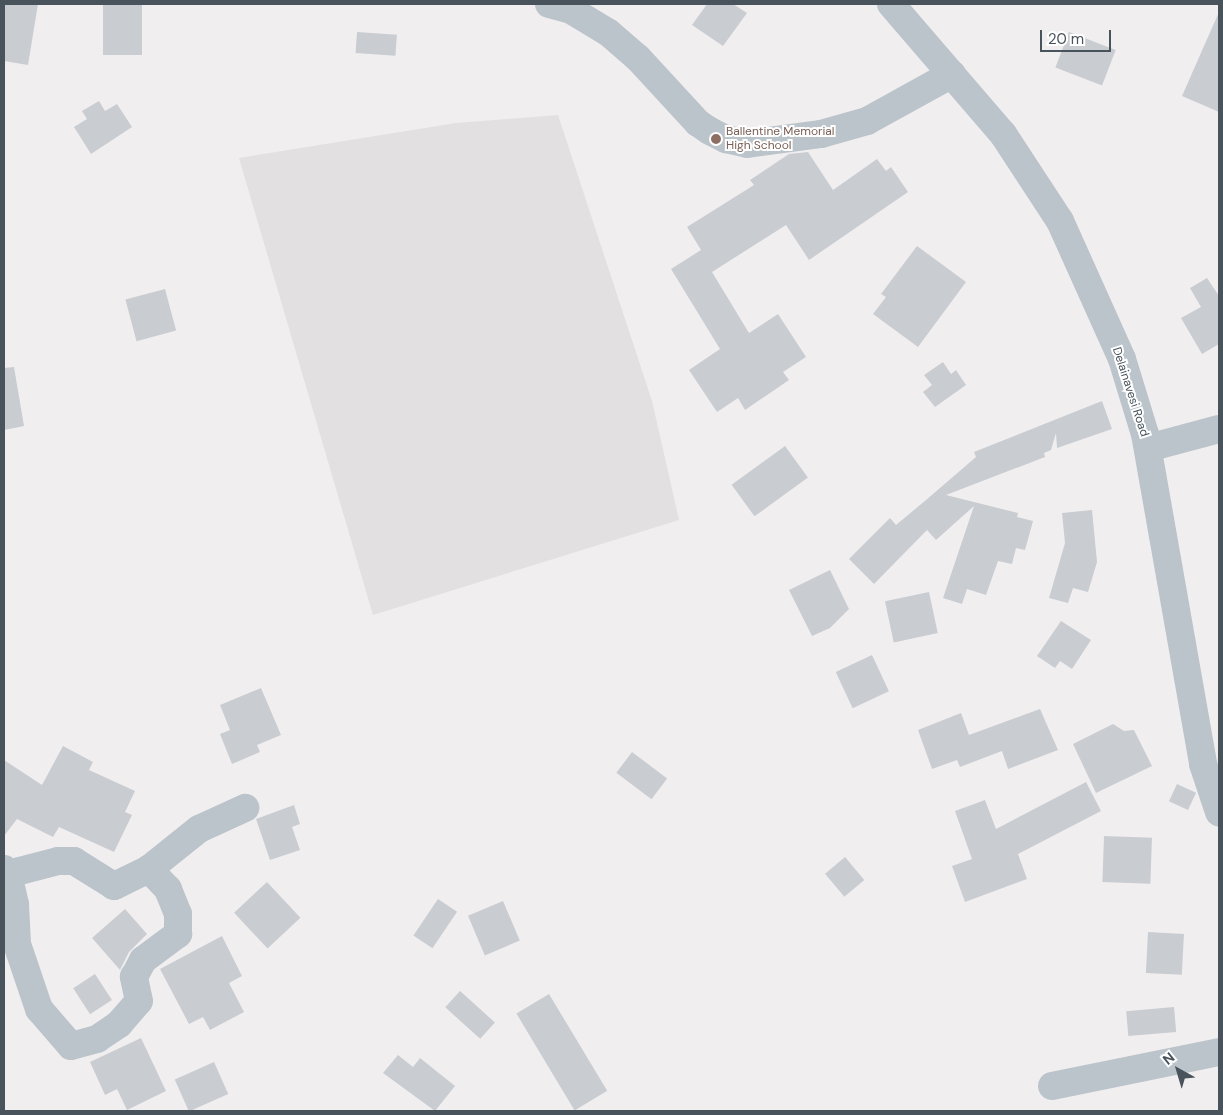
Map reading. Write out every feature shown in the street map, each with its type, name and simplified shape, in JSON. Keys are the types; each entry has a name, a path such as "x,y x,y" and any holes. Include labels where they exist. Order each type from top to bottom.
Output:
{"street":[{"path":"549,4 571,10 608,33 638,58 698,123 726,140 747,144 821,134 859,124 888,112 952,74"},
{"name":"Delainavesi Road","path":"891,4 1003,134 1060,221 1122,360 1148,448 1203,764 1219,812"},
{"path":"1148,448 1219,429"},
{"path":"149,869 168,889 178,914 178,934 143,960 134,977 139,1001 119,1024 97,1039 71,1046 39,1009 17,944 6,871 58,861 74,861 114,886 149,869 199,829 245,808"},
{"path":"1052,1086 1219,1052"}],"shaded area":[{"path":"558,115 652,401 679,520 373,615 239,158 456,123"}],"building":[{"path":"4,4 38,4 28,65 4,61"},
{"path":"103,4 142,4 142,55 103,55"},
{"path":"707,4 733,4 747,13 723,46 692,25"},
{"path":"1219,12 1219,112 1182,96"},
{"path":"357,32 397,35 395,56 356,53"},
{"path":"1069,32 1116,50 1102,85 1055,67"},
{"path":"99,101 105,111 117,104 132,127 91,154 74,127 87,119 82,111"},
{"path":"808,152 833,190 877,159 886,171 891,167 908,192 809,260 786,225 712,272 749,333 778,314 806,357 783,372 789,380 745,410 738,398 717,412 689,370 720,349 671,269 701,250 687,227 754,185 750,180 789,154"},
{"path":"917,246 966,282 918,347 873,314 886,297 881,294"},
{"path":"1207,278 1219,296 1219,344 1202,354 1181,318 1201,307 1190,288"},
{"path":"165,289 176,331 137,341 125,300"},
{"path":"943,362 951,374 956,370 966,385 935,407 923,392 932,385 924,375"},
{"path":"14,367 24,426 4,430 4,368"},
{"path":"1102,401 1112,429 1057,448 1056,433 1051,450 1044,453 1045,457 946,495 1018,513 1017,517 1033,521 1025,550 1016,548 1012,564 998,561 986,595 967,589 962,604 943,598 974,506 936,540 927,530 874,584 849,559 890,518 896,525 926,500 976,457 974,452"},
{"path":"785,446 808,478 755,516 732,485"},
{"path":"1092,510 1097,562 1088,592 1073,588 1068,603 1049,598 1065,543 1062,513"},
{"path":"830,570 849,609 830,628 812,636 789,590"},
{"path":"929,592 938,633 894,642 885,601"},
{"path":"1061,621 1091,640 1072,669 1060,661 1055,668 1037,656"},
{"path":"872,655 889,691 853,708 836,672"},
{"path":"261,688 281,735 257,745 260,752 232,764 220,734 230,730 220,705"},
{"path":"1040,709 1058,750 1008,769 1002,751 960,767 957,760 932,769 918,730 961,713 969,735"},
{"path":"1113,724 1124,731 1134,730 1152,766 1096,793 1073,744"},
{"path":"63,746 93,762 89,770 135,791 125,812 132,815 114,852 59,827 53,837 17,819 4,836 4,760 42,785"},
{"path":"632,752 667,778 651,799 616,773"},
{"path":"1086,782 1101,811 1018,854 1027,879 965,902 952,866 972,859 955,811 985,800 996,829"},
{"path":"1177,784 1196,793 1188,810 1169,801"},
{"path":"294,805 300,824 292,827 300,850 270,860 256,819"},
{"path":"1104,836 1152,838 1150,884 1102,882"},
{"path":"845,857 864,880 844,897 825,874"},
{"path":"267,882 300,918 268,949 234,913"},
{"path":"438,899 457,912 432,948 413,935"},
{"path":"503,901 520,941 485,955 468,916"},
{"path":"125,909 147,934 129,952 120,970 92,938"},
{"path":"1148,932 1184,934 1182,975 1146,973"},
{"path":"222,936 242,976 229,983 244,1012 210,1030 203,1017 189,1024 160,969"},
{"path":"95,974 112,1000 90,1014 73,988"},
{"path":"460,991 495,1022 480,1039 445,1007"},
{"path":"549,994 607,1091 575,1110 516,1014"},
{"path":"1174,1007 1176,1032 1128,1036 1126,1011"},
{"path":"141,1038 166,1091 127,1110 117,1089 105,1095 90,1062"},
{"path":"398,1055 413,1067 420,1058 455,1086 435,1111 383,1073"},
{"path":"214,1062 228,1094 189,1111 175,1079"}],"place":[{"name":"Ballentine Memorial High School","path":"716,139"}]}
